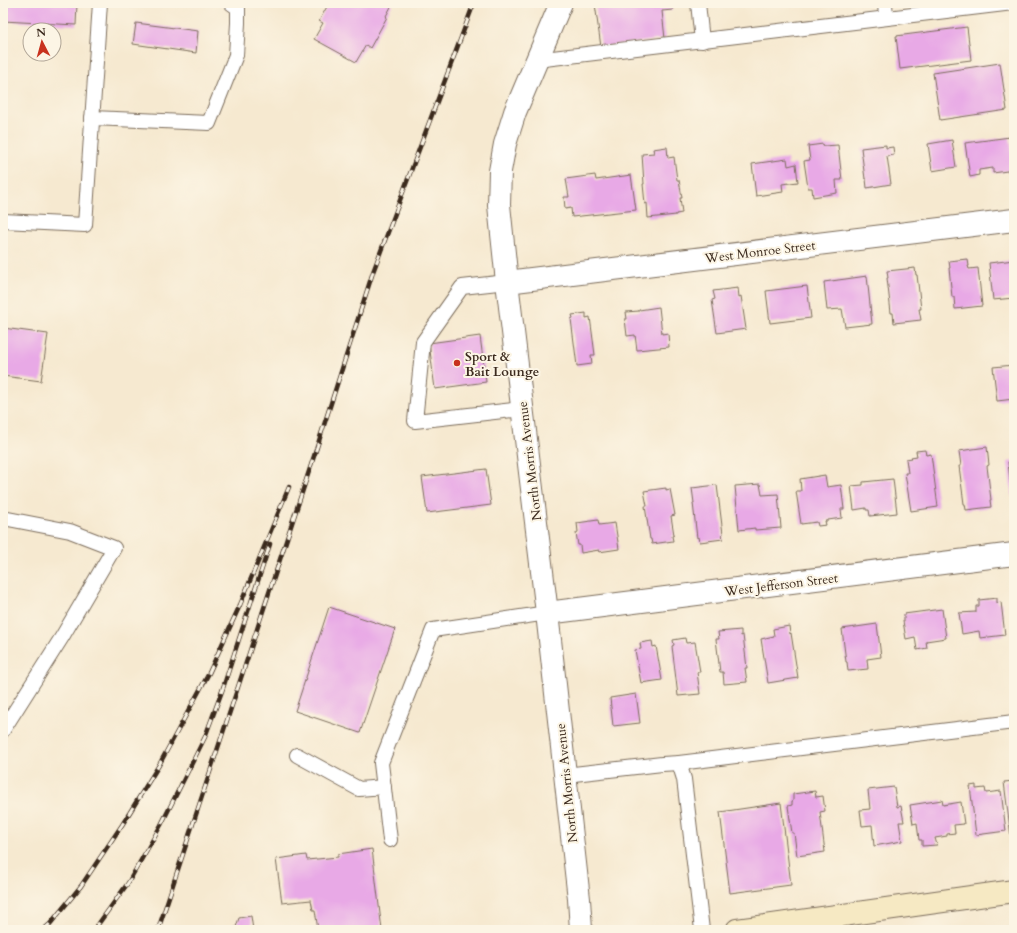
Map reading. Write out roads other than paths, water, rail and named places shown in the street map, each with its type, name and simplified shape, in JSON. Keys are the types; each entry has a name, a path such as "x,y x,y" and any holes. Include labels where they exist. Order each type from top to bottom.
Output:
{"main road":[{"path":"737,930 1014,891"}],"street":[{"name":"North Morris Avenue","path":"561,3 515,112 505,144 500,171 499,205 547,613 579,899 581,930"},
{"name":"West Monroe Street","path":"507,282 1014,220"},
{"name":"West Jefferson Street","path":"547,613 1014,554"}],"lane":[{"path":"3,221 85,225 100,3"},
{"path":"92,118 208,123 236,55 238,8 231,3"},
{"path":"698,3 702,40"},
{"path":"885,3 886,18"},
{"path":"536,60 1013,3"},
{"path":"507,282 462,287 423,342 415,421 522,409"},
{"path":"3,518 70,531 114,548 62,637 3,730"},
{"path":"390,840 381,763 433,630 547,613"},
{"path":"565,775 679,763 1014,722"},
{"path":"297,755 359,789 384,788"},
{"path":"679,763 684,779 702,930"}],"railway":[{"path":"158,930 373,272 474,3"},
{"path":"43,930 50,924 81,886 122,825 159,765 209,673 240,605 289,487"},
{"path":"94,930 128,883 161,825 205,737 222,691 270,544"}],"place":[{"name":"Sport & Bait Lounge","path":"457,363"}]}
